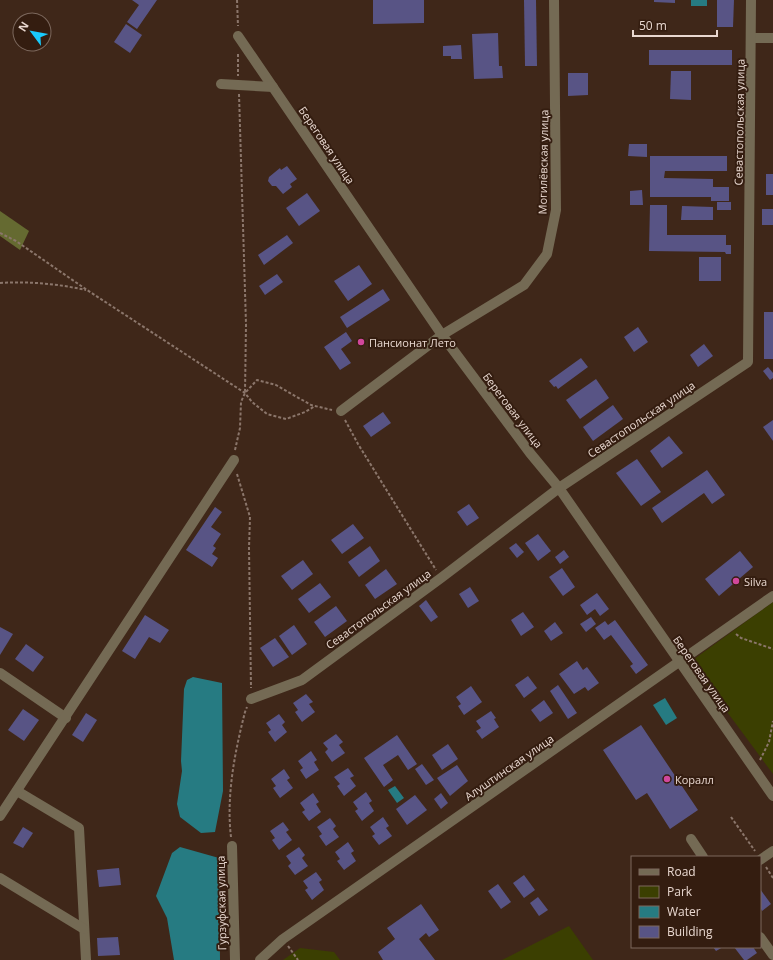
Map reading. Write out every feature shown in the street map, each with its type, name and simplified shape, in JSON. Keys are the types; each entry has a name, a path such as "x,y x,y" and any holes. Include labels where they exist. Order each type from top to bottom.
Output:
{"street":[{"name":"Могилёвская улица","path":"341,411 442,335 524,285 547,254 556,210 554,0"},
{"name":"Севастопольская улица","path":"251,700 302,680 441,578 559,488 748,362 752,38 751,0"},
{"name":"Береговая улица","path":"238,36 442,335 530,453 559,488 773,796"},
{"path":"752,38 773,38"},
{"path":"221,84 273,87"},
{"path":"0,816 66,718 234,460"},
{"name":"Алуштинская улица","path":"260,960 283,939 680,663 773,596"},
{"path":"0,673 66,718"},
{"path":"17,791 79,828 86,960"},
{"path":"690,839 702,856"},
{"name":"Гурзуфская улица","path":"232,846 235,960"},
{"path":"761,857 773,851"},
{"path":"0,878 84,929"},
{"path":"761,938 773,955"}],"path":[{"path":"237,0 246,324 245,393"},
{"path":"0,233 16,241 87,290 245,393 252,402 267,414 286,419 305,412 315,406"},
{"path":"0,283 20,282 68,286 87,290"},
{"path":"232,846 230,828 231,781 238,739 245,712 251,700 250,517 239,485 234,460 240,428 241,402 245,393 257,380 276,385 310,405 341,411 358,444 441,578"},
{"path":"728,628 741,638 773,649"},
{"path":"755,770 769,742 773,721"},
{"path":"731,817 758,856"},
{"path":"283,939 298,960"}],"green space":[{"path":"0,211 29,231 20,250 0,236"},
{"path":"773,602 773,774 690,662"},
{"path":"569,926 593,960 502,960"},
{"path":"300,948 334,952 340,960 283,960"}],"water":[{"path":"691,0 707,0 707,6 691,6"},
{"path":"193,677 222,683 223,791 215,832 201,833 180,817 177,804 182,771 181,761 184,689 187,680"},
{"path":"665,698 677,718 666,725 653,705"},
{"path":"395,786 404,798 397,803 388,790"},
{"path":"180,847 219,858 220,960 174,960 167,918 156,896 172,853"}],"building":[{"path":"132,0 157,0 137,29 127,22 139,5"},
{"path":"373,0 424,0 424,23 373,24"},
{"path":"524,0 536,0 537,66 525,66"},
{"path":"654,0 675,0 675,3 654,2"},
{"path":"717,0 734,0 733,27 717,27"},
{"path":"126,24 142,35 130,53 114,42"},
{"path":"498,33 499,66 502,66 503,78 474,79 472,34"},
{"path":"461,45 462,59 451,59 451,56 443,56 443,46"},
{"path":"649,50 732,50 732,65 649,65"},
{"path":"671,71 691,71 691,100 670,99"},
{"path":"568,73 588,73 588,95 568,96"},
{"path":"629,144 647,144 647,157 628,156"},
{"path":"650,156 727,156 727,171 665,171 664,178 713,179 713,187 729,187 729,201 711,201 711,197 650,197"},
{"path":"287,166 297,179 290,184 292,187 283,194 276,186 272,186 268,181 269,177 280,168 281,170"},
{"path":"766,174 773,174 773,195 766,195"},
{"path":"642,190 643,205 630,205 630,191"},
{"path":"307,193 320,211 299,226 286,208"},
{"path":"717,202 731,202 731,210 717,210"},
{"path":"650,205 667,205 667,235 726,235 726,245 731,245 731,254 726,254 725,252 649,251"},
{"path":"682,206 713,207 713,220 681,220"},
{"path":"762,209 773,209 773,225 762,225"},
{"path":"287,235 293,243 264,265 258,255"},
{"path":"699,257 721,257 721,281 699,281"},
{"path":"359,265 372,284 348,301 334,281"},
{"path":"277,274 283,282 265,295 259,286"},
{"path":"383,289 390,300 347,328 340,317"},
{"path":"764,312 773,312 773,359 764,359"},
{"path":"638,327 648,342 634,352 624,337"},
{"path":"346,332 352,341 341,349 351,363 340,370 324,347"},
{"path":"704,344 713,356 698,367 690,355"},
{"path":"581,358 588,367 558,389 556,386 554,387 549,381"},
{"path":"768,367 773,373 773,378 770,380 763,371"},
{"path":"596,379 609,398 580,419 566,400"},
{"path":"613,405 623,419 593,441 583,427"},
{"path":"383,412 391,423 371,437 363,426"},
{"path":"773,420 773,441 763,427"},
{"path":"669,436 683,453 662,468 650,451"},
{"path":"637,459 661,492 641,506 616,473"},
{"path":"707,470 725,495 712,504 704,493 662,523 652,508"},
{"path":"469,504 479,518 467,526 457,512"},
{"path":"215,507 222,512 211,527 221,534 213,546 216,548 212,554 218,558 212,567 186,550"},
{"path":"353,524 364,538 342,554 331,540"},
{"path":"538,534 551,551 538,561 525,543"},
{"path":"516,543 524,552 517,558 509,548"},
{"path":"370,546 380,561 359,577 348,562"},
{"path":"564,550 569,557 560,564 555,557"},
{"path":"740,551 753,567 719,596 705,579"},
{"path":"303,560 313,574 292,590 281,576"},
{"path":"562,568 575,587 563,596 549,577"},
{"path":"386,569 397,584 375,599 365,585"},
{"path":"320,583 331,597 309,613 298,599"},
{"path":"470,587 479,601 468,608 459,594"},
{"path":"597,593 609,609 600,616 595,609 587,615 580,605"},
{"path":"426,600 438,617 431,622 419,606"},
{"path":"336,606 347,621 325,637 314,622"},
{"path":"523,612 534,627 521,636 511,620"},
{"path":"145,615 169,630 160,643 149,637 135,659 122,651"},
{"path":"591,617 596,624 586,632 580,624"},
{"path":"615,620 648,665 636,674 630,666 633,664 611,635 604,640 595,628 605,621 608,625"},
{"path":"555,622 563,633 551,641 544,631"},
{"path":"294,625 307,644 292,655 279,636"},
{"path":"0,627 13,634 0,655"},
{"path":"275,638 289,657 273,667 260,648"},
{"path":"26,644 44,657 33,672 15,659"},
{"path":"577,661 583,670 587,667 599,683 588,691 585,687 574,694 559,674"},
{"path":"528,676 537,688 524,698 515,685"},
{"path":"558,685 577,713 568,719 550,691"},
{"path":"471,686 482,702 464,715 458,706 461,704 456,697"},
{"path":"306,694 313,702 309,704 315,712 302,722 295,712 298,710 293,703"},
{"path":"544,700 553,713 540,722 531,710"},
{"path":"23,709 39,720 24,741 8,730"},
{"path":"491,711 496,718 494,719 499,727 482,739 476,731 481,728 476,721"},
{"path":"86,713 97,720 83,742 72,735"},
{"path":"279,714 285,722 282,725 287,732 275,742 268,732 271,730 266,723"},
{"path":"641,725 698,810 670,829 647,793 636,800 603,750"},
{"path":"336,734 343,742 339,745 345,753 332,762 325,752 328,749 323,743"},
{"path":"397,735 417,764 408,770 398,755 383,765 393,780 384,787 364,758"},
{"path":"448,744 458,759 442,770 432,755"},
{"path":"311,751 317,760 314,762 319,770 306,779 300,770 303,768 298,761"},
{"path":"422,764 434,780 426,785 415,769"},
{"path":"457,765 468,781 450,796 437,778"},
{"path":"348,768 354,776 350,778 356,786 344,796 337,786 340,784 334,777"},
{"path":"284,769 290,778 287,780 293,788 280,798 273,788 276,786 271,779"},
{"path":"366,792 372,801 369,803 374,811 362,821 355,811 358,809 353,802"},
{"path":"313,793 319,802 316,804 321,812 309,821 302,812 305,810 300,803"},
{"path":"441,793 448,803 441,809 434,799"},
{"path":"415,795 427,810 407,825 396,809"},
{"path":"383,817 389,826 386,828 392,836 379,845 372,836 375,834 370,827"},
{"path":"330,818 336,826 333,829 339,837 326,846 319,836 322,834 317,827"},
{"path":"283,822 289,830 286,832 292,840 279,850 272,840 275,838 270,831"},
{"path":"23,827 33,833 23,848 13,843"},
{"path":"348,842 354,851 351,853 356,861 344,870 337,861 340,859 335,852"},
{"path":"299,847 305,855 302,858 308,866 295,875 288,866 291,863 286,856"},
{"path":"119,868 121,885 99,887 97,870"},
{"path":"316,872 322,880 319,882 324,890 312,900 305,890 308,888 303,881"},
{"path":"524,875 535,890 524,898 513,883"},
{"path":"498,884 511,902 501,909 488,891"},
{"path":"761,890 771,904 762,911 761,909"},
{"path":"538,897 548,910 539,916 530,903"},
{"path":"421,904 439,930 429,937 426,933 419,939 435,960 383,960 378,952 395,939 387,928"},
{"path":"118,937 120,955 98,956 97,938"},
{"path":"714,948 721,948 716,951"},
{"path":"735,948 754,948 757,953 747,960 744,960"}],"place":[{"name":"Пансионат Лето","path":"361,342"},
{"name":"Silva","path":"736,581"},
{"name":"Коралл","path":"667,779"}]}
